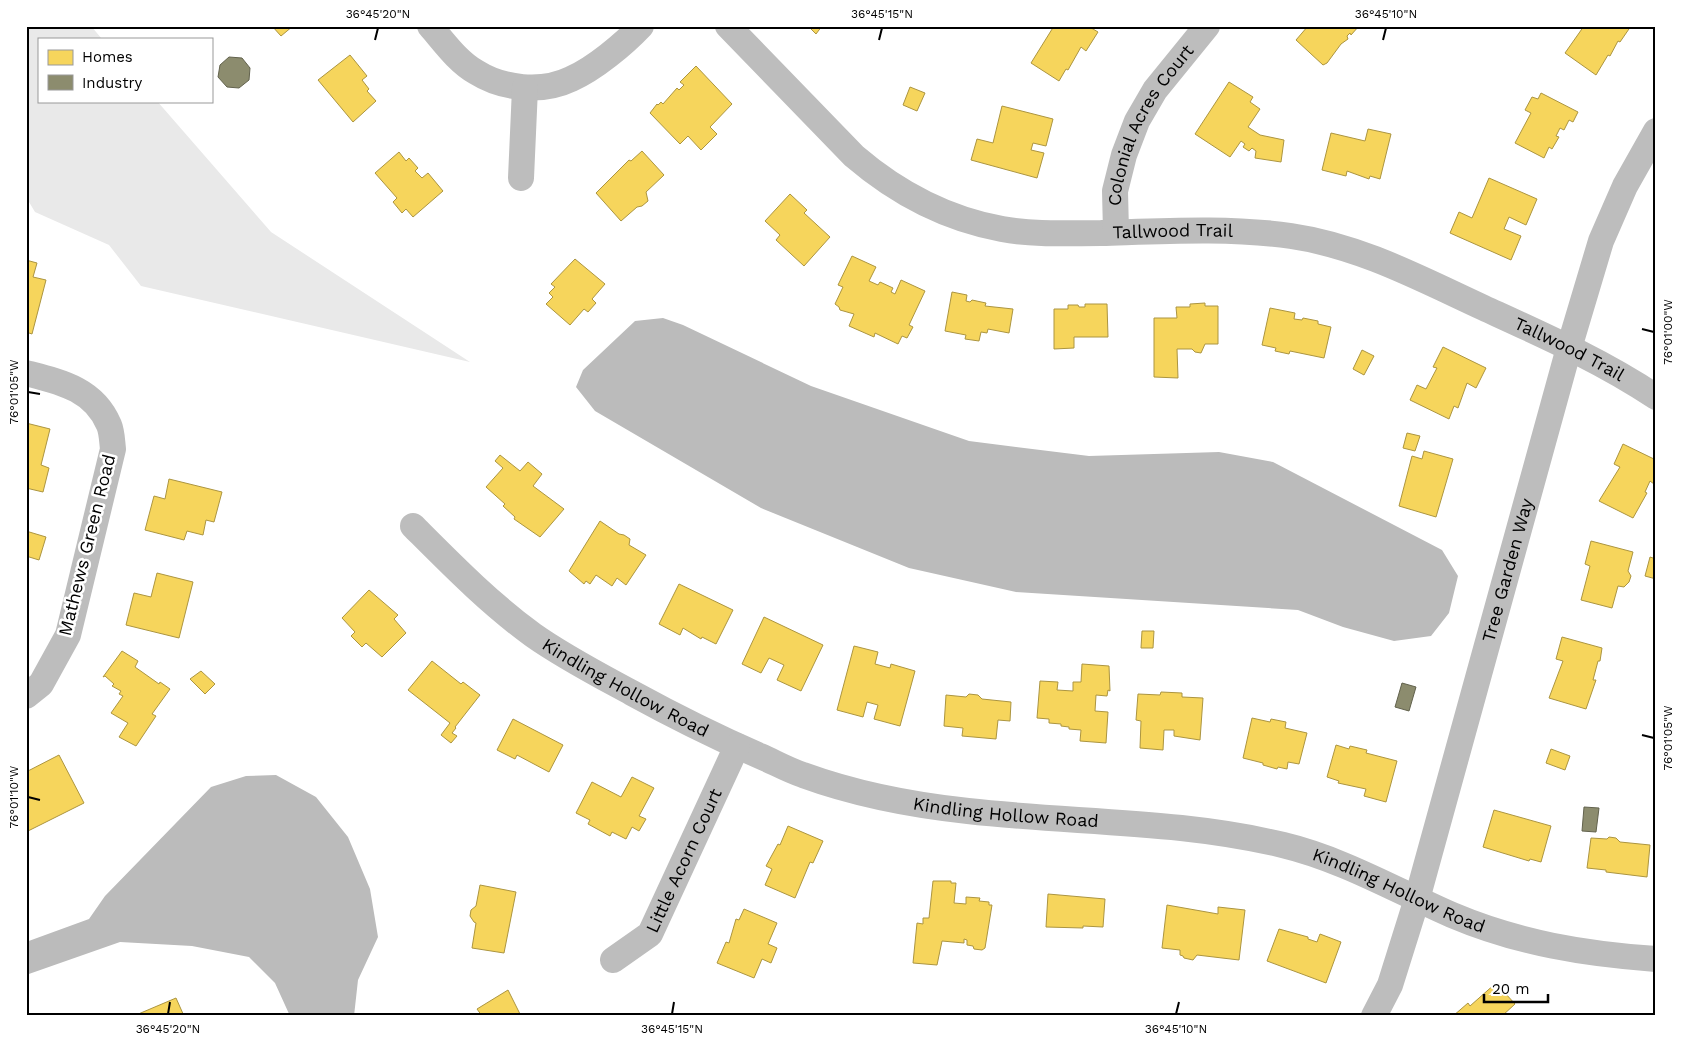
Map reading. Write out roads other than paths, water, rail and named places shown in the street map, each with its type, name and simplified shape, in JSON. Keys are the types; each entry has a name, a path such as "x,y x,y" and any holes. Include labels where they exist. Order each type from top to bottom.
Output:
{"street":[{"path":"430,26 457,58 475,72 496,82 525,88 550,86 572,79 598,63 641,26"},
{"name":"Tallwood Trail","path":"728,26 854,156 874,173 930,206 965,220 1002,229 1048,234 1244,231 1292,236 1339,247 1386,262 1605,365 1656,397"},
{"name":"Colonial Acres Court","path":"1116,232 1115,191 1124,155 1137,121 1155,90 1207,26"},
{"path":"521,178 525,88"},
{"name":"Tree Garden Way","path":"1374,1016 1390,985 1417,899 1569,348 1601,242 1625,186 1656,131"},
{"name":"Mathews Green Road","path":"26,373 63,382 97,404 109,427 113,449 68,635 41,684 26,696"},
{"name":"Kindling Hollow Road","path":"413,526 487,598 534,635 577,663 668,713 802,775 850,790 910,803 968,811 1190,828 1240,835 1289,846 1337,863 1455,916 1504,934 1555,948 1607,956 1656,959"},
{"name":"Little Acorn Court","path":"613,960 650,934 738,746"}]}
